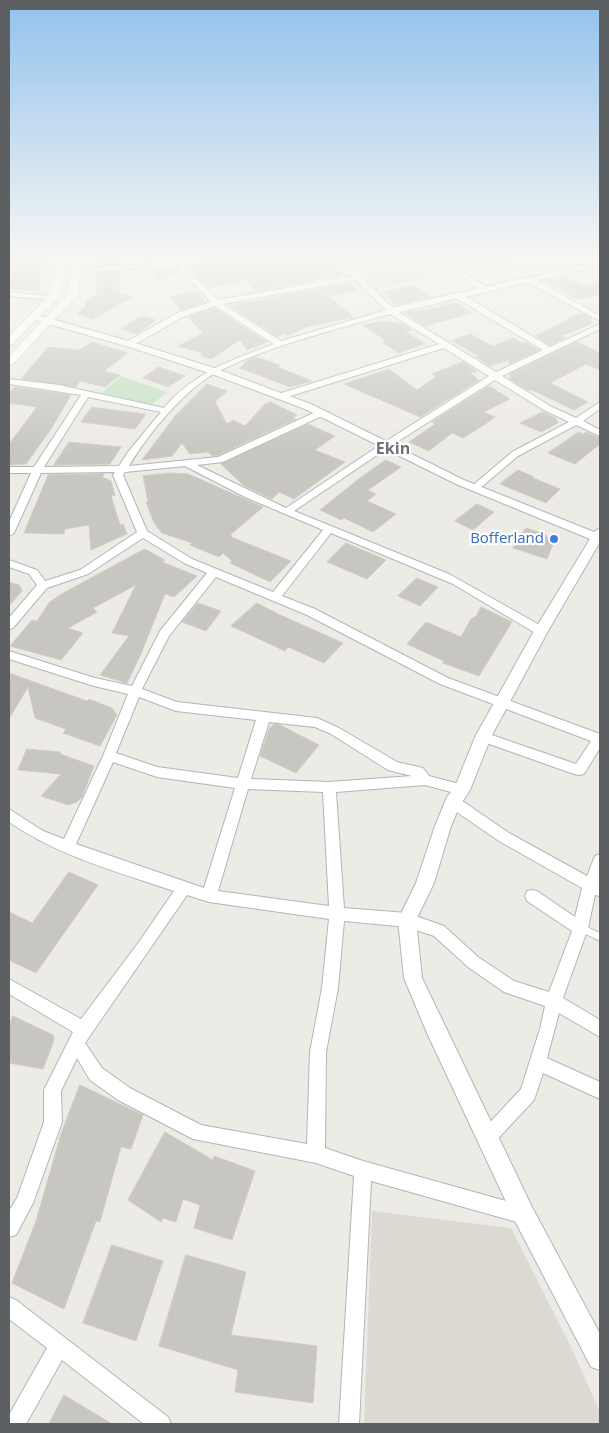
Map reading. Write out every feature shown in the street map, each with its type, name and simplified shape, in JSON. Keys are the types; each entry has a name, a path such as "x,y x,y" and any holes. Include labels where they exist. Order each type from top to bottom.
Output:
{"main road":[{"path":"9,342 27,324"},
{"path":"9,362 43,324"}],"street":[{"path":"60,324 213,371 281,396 321,413 475,488 598,535 541,631 483,737 443,826 425,883 407,920 413,978 434,1026 524,1215 600,1358"},
{"path":"129,344 164,324"},
{"path":"249,324 280,344"},
{"path":"348,324 280,344 213,371 178,397 131,454 118,475 143,533 188,562 310,612 444,681 600,739 578,770 483,737"},
{"path":"411,324 547,408 600,433"},
{"path":"505,324 549,350"},
{"path":"288,511 386,445 495,376 600,326"},
{"path":"281,396 444,345"},
{"path":"9,381 59,388 166,411"},
{"path":"9,533 36,470 86,394"},
{"path":"475,488 515,454 576,422 600,405"},
{"path":"9,470 122,469 220,460 321,413"},
{"path":"186,463 212,478 447,577 541,631"},
{"path":"275,598 330,528"},
{"path":"9,625 43,584 84,572 143,533"},
{"path":"9,563 33,572 43,584"},
{"path":"68,846 109,756 135,691 164,634 214,572"},
{"path":"9,655 94,682 135,691 176,706 317,723 393,766 418,772 425,780 457,796 504,837 595,888"},
{"path":"208,896 264,716"},
{"path":"109,756 157,772 242,784 329,787 425,780"},
{"path":"316,1154 318,1052 330,988 337,914 329,787"},
{"path":"9,815 38,834 208,896 337,914 407,920 439,931 473,962 510,987 554,1001 600,1029"},
{"path":"487,1138 528,1094 554,1001 595,888 600,860"},
{"path":"9,1228 24,1203 53,1122 52,1090 79,1037 184,888"},
{"path":"532,896 580,928"},
{"path":"9,986 79,1037 84,1054 96,1074 124,1094 199,1133 316,1154 363,1170 524,1215"},
{"path":"538,1062 600,1091"},
{"path":"349,1424 363,1170"},
{"path":"9,1307 161,1424"},
{"path":"15,1424 59,1346"}],"lane":[{"path":"580,928 600,937"}],"shaded area":[{"path":"372,1211 511,1228 572,1349 600,1412 600,1424 364,1424"}],"green space":[{"path":"121,376 167,392 150,406 101,393"}],"building":[{"path":"129,324 151,324 137,334 121,329"},
{"path":"194,324 239,324 267,342 247,350 240,340 211,359 201,356 202,353 178,346 203,333"},
{"path":"258,324 322,324 304,328 287,336 284,334 278,337"},
{"path":"404,324 412,330 405,331 425,344 399,353 382,342 386,341 363,325"},
{"path":"559,324 591,324 562,336 566,338 550,345 536,336"},
{"path":"470,334 493,346 513,338 523,343 526,342 539,350 509,364 509,360 490,366 476,357 479,356 452,341"},
{"path":"92,342 128,353 104,371 120,375 105,387 80,381 76,387 21,379 48,347 79,350"},
{"path":"577,342 600,353 600,370 586,364 550,383 588,402 574,410 532,390 527,390 510,379 510,374"},
{"path":"255,357 280,365 278,367 312,381 290,387 240,368 247,361"},
{"path":"463,362 477,371 470,373 479,380 420,417 344,384 389,369 417,390 436,377 432,374"},
{"path":"159,367 185,376 168,387 143,378"},
{"path":"207,384 227,391 215,402 227,424 233,420 245,426 265,404 271,402 297,415 292,418 296,419 218,455 212,456 208,452 190,454 182,443 172,456 142,460 175,416"},
{"path":"489,386 510,399 484,412 495,417 484,425 463,438 452,433 429,451 409,442 435,424 432,422"},
{"path":"15,387 71,395 51,429 26,464 9,465 9,444 37,407 9,403 9,393"},
{"path":"92,407 146,414 135,429 81,422"},
{"path":"543,412 556,418 558,423 541,432 520,423"},
{"path":"308,424 335,436 315,450 345,462 294,499 279,492 272,499 243,485 221,464"},
{"path":"579,432 583,434 586,432 600,438 600,444 575,464 548,453"},
{"path":"69,442 121,447 110,464 54,465"},
{"path":"386,460 401,467 368,490 376,494 367,501 396,514 373,532 344,518 341,520 320,510 360,478"},
{"path":"518,470 560,489 546,503 500,484"},
{"path":"170,473 188,474 263,507 230,535 231,537 291,561 270,582 230,563 232,561 223,553 219,557 190,545 192,543 162,533 154,523 146,502 148,502 143,476"},
{"path":"104,474 102,477 111,481 115,495 111,496 120,525 123,524 127,534 91,550 89,525 65,529 64,534 24,533 48,475"},
{"path":"477,504 494,512 473,530 455,521"},
{"path":"526,528 545,534 553,544 547,559 513,548"},
{"path":"346,543 386,560 367,579 327,562"},
{"path":"145,549 165,560 162,562 197,576 174,597 165,594 127,683 100,675 129,636 112,633 136,585 93,608 97,612 68,628 83,633 61,660 10,646 32,620 37,621 49,603 58,596"},
{"path":"417,578 438,587 420,606 398,596"},
{"path":"9,582 19,585 22,591 9,606"},
{"path":"198,603 221,611 206,631 182,622"},
{"path":"257,603 343,643 324,663 288,647 285,651 231,626"},
{"path":"481,607 512,622 479,676 443,663 444,661 407,644 426,622 461,637 471,619 476,616"},
{"path":"9,673 112,708 117,715 100,746 63,733 66,729 35,718 28,687 9,719"},
{"path":"274,724 280,725 319,745 296,773 260,756 269,729"},
{"path":"27,749 60,752 60,754 94,766 82,797 77,802 68,805 41,796 61,774 18,770"},
{"path":"69,872 98,885 36,973 9,960 9,912 32,923"},
{"path":"13,1016 53,1035 54,1040 43,1069 9,1063 9,1026"},
{"path":"80,1085 143,1115 131,1149 121,1147 100,1222 96,1221 64,1309 12,1283 36,1221 61,1134"},
{"path":"165,1132 213,1160 214,1156 255,1171 232,1240 194,1228 200,1205 183,1199 176,1222 163,1218 161,1222 128,1200"},
{"path":"112,1245 163,1261 136,1341 83,1323"},
{"path":"186,1255 246,1272 231,1335 317,1346 313,1403 235,1392 238,1370 159,1346"},
{"path":"64,1395 112,1424 49,1424"}],"place":[{"name":"Bofferland","path":"554,539"}],"district":[{"name":"Ekin","path":"393,449"}]}
